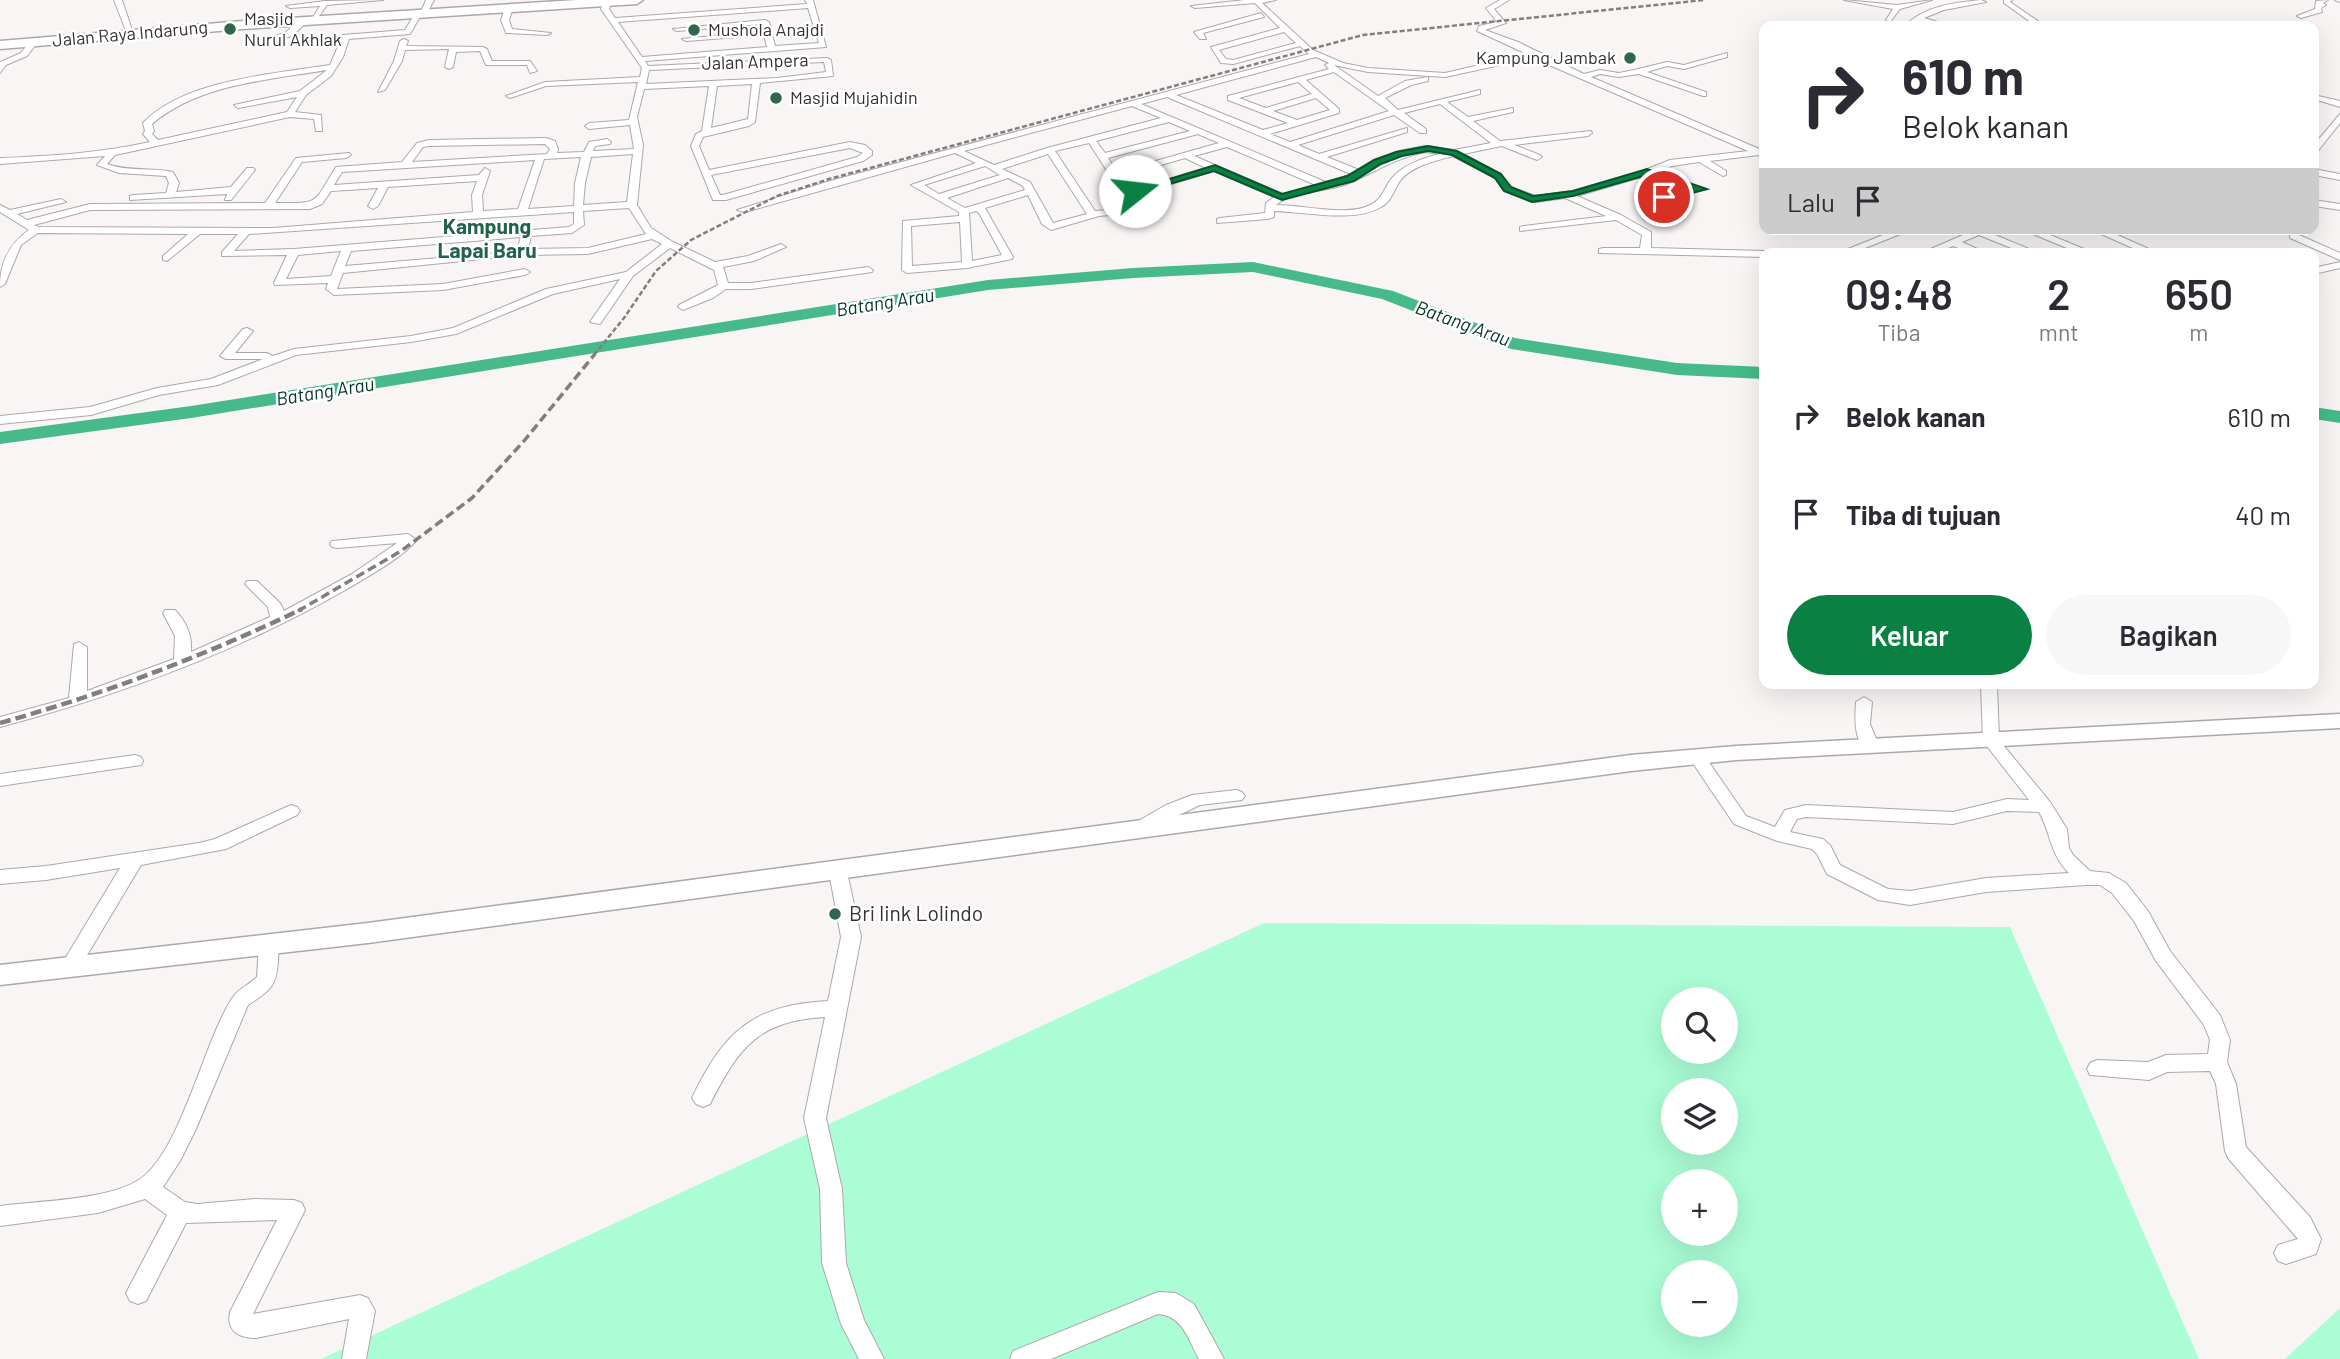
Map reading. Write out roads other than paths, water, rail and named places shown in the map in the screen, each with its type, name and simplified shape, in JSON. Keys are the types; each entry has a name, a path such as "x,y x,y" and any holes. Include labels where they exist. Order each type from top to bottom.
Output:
{"highway":[{"name":"Jalan Raya Indarung","path":"488,8 531,2 593,0"},
{"name":"Jalan Raya Indarung","path":"0,43 130,31 334,18 424,8 509,8 637,0"},
{"name":"Jalan Raya Indarung","path":"0,43 253,23"}],"street":[{"path":"118,0 130,31"},
{"path":"290,6 379,0"},
{"path":"737,0 738,11"},
{"path":"1193,3 1272,0"},
{"path":"1505,0 1490,8 1502,23 1482,28 1480,31 1759,152"},
{"path":"1848,0 1897,7 1920,0"},
{"path":"1969,0 2001,2 2033,21"},
{"path":"2301,16 2317,12 2317,7 2322,5 2318,2 2324,0"},
{"path":"608,1 606,9 611,20 646,68 634,120 638,151 632,205 641,223 653,235 719,269 724,286"},
{"path":"1256,1 1265,15 1316,55 1327,60 1368,70 1445,75"},
{"path":"1913,21 1932,11 1982,2"},
{"path":"611,20 762,10 810,3 827,60"},
{"path":"1193,3 1214,27"},
{"path":"272,39 293,32 325,4"},
{"path":"1890,20 1897,7"},
{"path":"381,90 398,61 407,32 424,8"},
{"path":"509,8 505,20 509,31 547,33"},
{"path":"762,10 771,47"},
{"path":"1207,19 1265,15"},
{"path":"1203,37 1198,32 1265,15"},
{"path":"666,16 700,53 705,65"},
{"path":"1916,18 1928,21"},
{"path":"677,29 765,22"},
{"path":"1285,29 1213,49 1224,61 1230,62 1305,46"},
{"path":"290,114 303,93 322,80 331,68 346,37 407,32"},
{"path":"686,39 767,33"},
{"path":"1,67 18,57 34,42"},
{"path":"640,59 823,45"},
{"path":"401,48 448,46 453,50 483,49 489,63 530,63 533,71"},
{"path":"1305,46 815,181 742,210 825,185 1316,55"},
{"path":"449,67 453,50"},
{"path":"1380,103 1381,97 1409,83 1534,55"},
{"path":"1584,77 1600,72 1620,75 1668,64 1684,67 1724,55"},
{"name":"Jalan Ampera","path":"510,96 545,84 713,84 830,74 827,60 646,68"},
{"path":"1327,60 1337,71 1392,113 1423,131"},
{"path":"157,144 147,134 150,131 147,123 175,102 269,79 331,68"},
{"path":"1231,98 1337,71 1386,75 1390,77 1390,81 1409,83"},
{"path":"1637,72 1703,94"},
{"path":"1300,79 1336,110 1333,112"},
{"path":"706,173 850,145 862,147 869,153 860,159 723,198 714,197 695,146 699,136 706,132 746,124 751,120 755,111 756,82"},
{"path":"706,132 713,84"},
{"path":"1200,86 1296,123"},
{"path":"1289,145 1392,113 1477,92"},
{"path":"238,105 303,93"},
{"path":"1167,94 1360,174"},
{"path":"1266,111 1320,94"},
{"path":"2319,98 2340,104"},
{"path":"1442,102 1500,144 1537,157"},
{"path":"1132,103 1327,186"},
{"path":"1467,120 1510,110"},
{"path":"1260,134 1333,112 1348,115 1392,113"},
{"path":"0,161 111,152 179,142 290,114 317,116 319,130"},
{"path":"2319,144 2340,117"},
{"path":"964,215 916,185 1169,119"},
{"path":"589,126 634,120"},
{"path":"1104,156 1198,131 1246,128"},
{"path":"1317,157 1404,130"},
{"path":"1272,208 1312,209 1338,214 1362,211 1384,201 1396,180 1425,161 1500,144 1588,133"},
{"path":"957,151 1027,184 1051,227 1095,215 1137,210 1091,139"},
{"path":"245,232 226,254 295,252 575,230 579,225 578,209 586,154 592,144 607,142"},
{"path":"405,165 420,145 429,143 552,143 554,149 546,157 522,212"},
{"path":"1115,175 1227,144"},
{"path":"90,207 267,208 314,205 328,188 352,145"},
{"path":"1050,150 1088,210 1095,215"},
{"path":"1220,221 1271,215 1270,205 1282,197 1327,186 1360,174 1377,162 1414,150 1454,153 1492,172 1503,181 1507,189 1528,198 1566,195 1670,163 1759,153"},
{"path":"339,169 638,151"},
{"path":"111,152 102,165 129,172 155,169 170,174 174,183 170,195"},
{"path":"267,208 299,160 346,155"},
{"path":"1185,155 1282,197"},
{"path":"0,173 17,160"},
{"path":"477,215 477,195 490,160"},
{"path":"1702,160 1723,173"},
{"path":"1128,194 1215,168"},
{"path":"167,258 235,190 250,170"},
{"path":"1647,172 1702,189 1664,197"},
{"path":"2319,173 2340,177"},
{"path":"939,197 1009,175"},
{"path":"328,188 482,178"},
{"path":"373,206 384,185"},
{"path":"25,224 122,199 235,190"},
{"path":"978,206 1008,257 1000,261 907,270 906,223 964,215 978,206 1031,191"},
{"path":"1566,195 1618,217 1647,234 1644,246 1647,251"},
{"path":"4,211 61,202"},
{"path":"2319,204 2340,207"},
{"path":"4,211 36,230 190,233 245,232 632,205"},
{"path":"964,215 967,265"},
{"path":"1524,229 1618,217"},
{"path":"964,232 990,229"},
{"path":"0,284 16,243 36,230"},
{"path":"522,251 527,234"},
{"path":"295,252 279,283 510,255 522,251 555,255 584,253 653,235"},
{"path":"1856,248 1892,235"},
{"path":"1938,248 1971,235"},
{"path":"1991,235 2022,248"},
{"path":"2042,235 2075,248"},
{"path":"2113,235 2142,248"},
{"path":"2294,235 2340,257"},
{"path":"1953,242 1968,248"},
{"path":"596,323 629,274 669,244"},
{"path":"714,265 750,259 781,247"},
{"path":"347,248 332,291 443,287 525,272"},
{"path":"1603,251 1759,254"},
{"path":"2319,270 2340,265"},
{"path":"683,307 724,286 751,286 868,270"},
{"path":"0,420 91,411 157,392 214,382 279,356 304,350 411,339 456,331 550,290 629,274"},
{"path":"247,331 226,356 279,356"},
{"path":"0,722 75,701 181,662 313,603 390,556 410,540 337,544"},
{"path":"252,584 275,606 278,618"},
{"path":"170,613 181,625 184,638 181,662"},
{"path":"75,701 79,693 79,647"},
{"path":"1989,689 1991,741 2044,806 2058,829 2060,848 2067,860 2086,878"},
{"path":"1864,702 1862,724 1871,746"},
{"path":"0,975 270,945 838,872 1480,782 1696,756 2340,721"},
{"path":"1696,756 1735,816 1748,824 1779,835 1817,844 1824,850 1833,869 1872,890 1898,898 1923,897 1986,885 2086,878 2103,878 2110,882 2141,916 2163,956 2213,1021 2220,1041 2217,1062 2226,1084 2236,1150 2302,1224 2310,1239 2308,1247 2286,1253"},
{"path":"0,780 135,761"},
{"path":"1134,831 1172,809 1198,799 1236,796"},
{"path":"1779,835 1791,814 1806,811 1953,818 2007,805 2044,806"},
{"path":"0,877 135,859 220,844 291,811"},
{"path":"71,967 135,859"},
{"path":"838,872 851,937 816,1108 815,1129 831,1189 834,1263 853,1324 872,1359"},
{"path":"0,1216 97,1203 147,1188 158,1177 174,1151 241,1000 267,979 270,945"},
{"path":"703,1098 714,1071 725,1055 760,1026 785,1014 838,1008"},
{"path":"2097,1069 2149,1071 2166,1064 2217,1062"},
{"path":"147,1188 180,1212 197,1214 255,1209 294,1210 242,1312 240,1321 244,1326 256,1326 360,1306 363,1311 354,1359"},
{"path":"138,1293 180,1212"},
{"path":"1022,1359 1158,1303 1176,1304 1186,1312 1212,1359"}],"waterway":[{"name":"Batang Arau","path":"0,438 191,412 988,285 1133,273 1253,267 1387,295 1511,343 1677,369 1759,373"},
{"path":"2319,414 2340,417"}],"railway":[{"path":"594,355 624,318 656,271 691,240 777,196 829,179 1363,35 1704,0"},
{"path":"299,610 401,551 472,498 524,441 595,354"},
{"path":"0,723 153,673 299,610"}],"place":[{"name":"Masjid Nurul Akhlak","path":"230,29"},
{"name":"Mushola Anajdi","path":"694,30"},
{"name":"Kampung Jambak","path":"1630,58"},
{"name":"Masjid Mujahidin","path":"776,98"},
{"name":"Bri link Lolindo","path":"835,914"}],"district":[{"name":"Kampung Lapai Baru","path":"487,239"}]}
